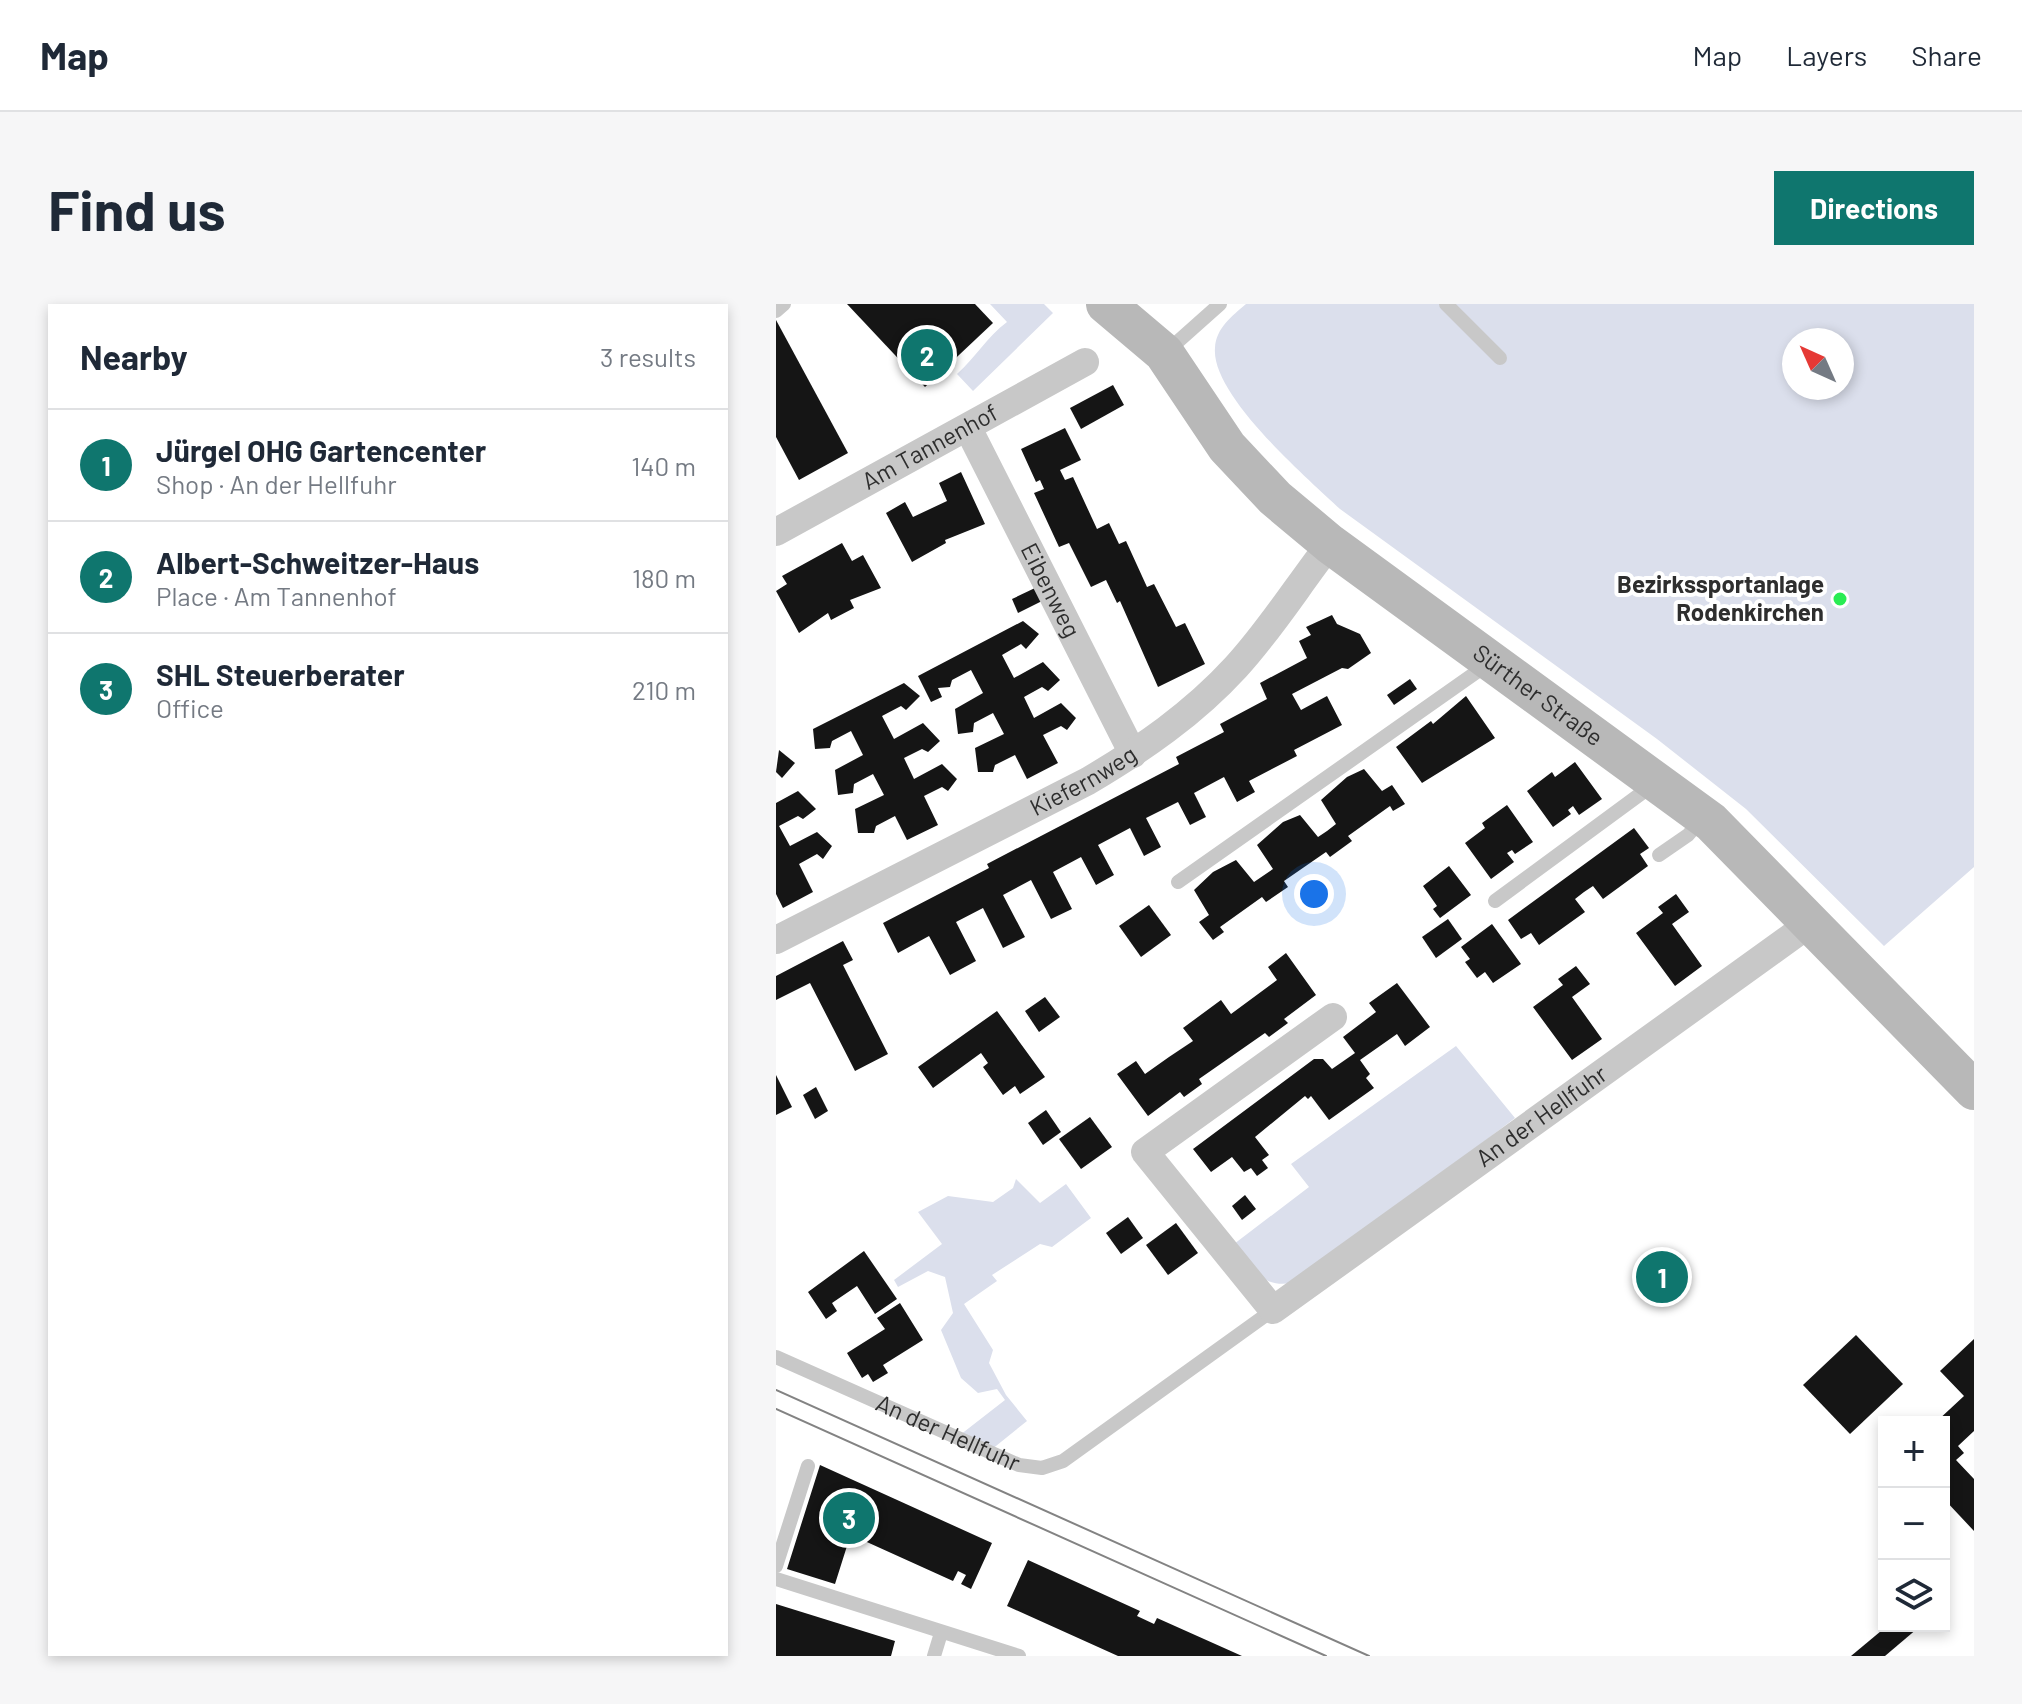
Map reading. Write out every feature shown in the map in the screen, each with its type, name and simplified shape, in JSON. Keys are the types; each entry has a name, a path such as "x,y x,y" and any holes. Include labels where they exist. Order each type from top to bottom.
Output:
{"street":[{"name":"Sürther Straße","path":"1106,304 1164,353 1227,447 1275,498 1330,544 1704,816 1812,922 1974,1090"},
{"name":"Am Tannenhof","path":"776,532 1085,362"},
{"name":"Eibenweg","path":"968,428 1133,754"},
{"name":"Kiefernweg","path":"776,940 1088,781 1133,754 1185,716 1235,668 1330,544"},
{"name":"An der Hellfuhr","path":"1273,1310 1812,922"},
{"path":"1273,1310 1145,1152 1333,1017"}],"lane":[{"path":"776,311 784,304"},
{"path":"1164,353 1220,304"},
{"path":"1446,304 1500,358"},
{"path":"1178,882 1492,661"},
{"path":"1495,901 1657,781"},
{"path":"1659,855 1688,835 1704,816"},
{"name":"An der Hellfuhr","path":"776,1357 1019,1465 1042,1468 1063,1461 1273,1310"},
{"path":"776,1566 808,1466"},
{"path":"776,1579 995,1653 1019,1656"},
{"path":"934,1656 941,1633"}],"shaded area":[{"path":"990,304 1044,304 1053,313 973,391 957,374 1007,322"},
{"path":"1246,304 1974,304 1974,867 1884,946 1746,809 1657,739 1340,509 1284,456 1244,411 1218,367 1216,341 1226,323"},
{"path":"1456,1046 1515,1118 1301,1281 1277,1283 1261,1277 1234,1244 1309,1187 1291,1164"},
{"path":"1016,1179 1040,1203 1066,1184 1091,1218 1052,1247 1040,1244 992,1275 997,1281 964,1304 993,1350 989,1363 1006,1395 1027,1421 991,1450 960,1435 1005,1400 997,1389 978,1393 961,1378 941,1330 953,1313 945,1277 928,1271 898,1287 894,1280 942,1244 918,1212 948,1196 993,1202 1013,1188"}],"building":[{"path":"847,304 975,304 993,323 925,387"},
{"path":"776,320 848,453 799,480 776,437"},
{"path":"1113,385 1124,405 1081,429 1070,408"},
{"path":"1065,428 1081,460 1060,470 1065,480 1073,477 1097,529 1109,523 1119,544 1126,541 1147,587 1154,584 1176,627 1185,623 1205,664 1158,687 1120,601 1117,603 1106,580 1091,587 1069,543 1059,547 1034,493 1044,489 1040,480 1036,482 1021,449"},
{"path":"961,472 985,524 945,540 946,543 912,562 886,513 905,502 913,517 947,501 939,483"},
{"path":"842,543 852,561 863,555 881,588 850,600 854,608 831,620 828,613 799,633 776,591 787,584 782,576"},
{"path":"1035,588 1042,601 1018,613 1012,599"},
{"path":"1332,615 1337,624 1360,634 1371,653 1348,669 1342,668 1292,694 1301,710 1327,696 1342,725 1294,750 1297,756 1249,781 1255,792 1237,802 1224,777 1194,793 1206,817 1190,825 1178,802 1146,818 1161,847 1144,856 1130,828 1098,845 1114,875 1096,885 1081,857 1053,872 1072,909 1051,919 1031,880 1003,895 1025,937 1003,948 983,908 956,922 976,961 950,975 929,936 898,953 883,923 989,868 987,864 1179,764 1176,757 1224,732 1220,724 1267,699 1260,683 1307,658 1299,641 1311,635 1306,627"},
{"path":"1023,621 1039,634 1026,649 1021,644 1002,655 1014,678 1043,662 1060,680 1048,691 1042,687 1024,697 1034,718 1061,703 1076,718 1067,730 1061,726 1043,735 1058,763 1027,779 1015,755 995,765 993,772 978,772 975,748 1004,734 993,713 974,723 973,732 958,734 955,709 983,693 971,670 952,680 950,687 938,688 942,697 931,702 918,676"},
{"path":"1410,679 1417,689 1394,705 1387,695"},
{"path":"904,683 920,696 906,710 901,706 882,716 894,739 923,723 940,741 928,752 922,749 904,758 914,779 942,764 957,779 948,791 942,787 924,796 938,825 907,840 895,816 876,826 874,833 858,833 855,809 884,795 873,774 854,784 853,793 838,795 835,770 863,755 851,731 832,741 830,748 815,749 813,729"},
{"path":"1466,696 1495,738 1422,783 1396,747 1431,721 1433,724"},
{"path":"779,750 795,763 782,778 776,772"},
{"path":"1575,762 1602,799 1579,815 1573,806 1568,810 1571,814 1553,827 1527,791 1552,772 1555,777"},
{"path":"1364,769 1382,791 1392,785 1405,804 1393,811 1390,806 1348,836 1352,841 1330,857 1326,852 1284,881 1288,887 1266,902 1262,897 1220,927 1224,932 1213,940 1199,922 1209,915 1194,890 1213,872 1236,860 1254,882 1273,869 1257,845 1283,822 1300,815 1318,837 1327,831 1336,824 1321,800 1347,777"},
{"path":"798,791 816,809 803,819 798,816 779,826 790,846 817,832 832,846 823,859 817,854 799,864 813,892 783,908 776,894 776,803"},
{"path":"1507,805 1533,842 1515,854 1512,850 1507,853 1514,862 1491,879 1465,843 1485,828 1482,823"},
{"path":"1634,828 1649,848 1640,854 1648,866 1603,899 1593,886 1584,892 1575,899 1585,912 1539,945 1531,933 1521,939 1508,920"},
{"path":"1449,866 1471,895 1440,918 1433,909 1437,906 1423,886"},
{"path":"1676,894 1689,912 1672,924 1702,966 1675,986 1636,933 1663,913 1658,907"},
{"path":"1149,905 1171,935 1141,957 1119,926"},
{"path":"1448,919 1462,939 1436,958 1422,937"},
{"path":"1492,924 1521,964 1493,983 1485,972 1477,978 1465,962 1470,959 1461,947"},
{"path":"843,941 853,960 843,965 888,1054 855,1071 810,983 776,1000 776,976"},
{"path":"1286,953 1316,995 1284,1019 1288,1023 1269,1037 1265,1033 1199,1079 1202,1084 1184,1097 1180,1092 1148,1116 1117,1074 1136,1061 1145,1074 1193,1041 1183,1028 1221,1000 1231,1014 1277,980 1268,967"},
{"path":"1576,966 1590,984 1572,997 1602,1039 1572,1060 1533,1007 1563,985 1558,979"},
{"path":"1397,983 1430,1027 1405,1046 1397,1034 1360,1060 1370,1074 1366,1078 1374,1088 1329,1120 1311,1096 1308,1099 1305,1096 1255,1137 1269,1155 1262,1160 1268,1168 1257,1176 1251,1168 1244,1172 1232,1157 1211,1172 1193,1149 1314,1059 1323,1059 1332,1069 1355,1053 1343,1037 1376,1012 1369,1003"},
{"path":"1045,997 1060,1017 1039,1032 1025,1011"},
{"path":"997,1011 1045,1077 1020,1094 1015,1086 1003,1095 983,1067 988,1063 981,1053 933,1088 918,1067"},
{"path":"776,1075 792,1107 776,1115"},
{"path":"816,1087 828,1111 815,1119 803,1095"},
{"path":"1046,1110 1061,1132 1043,1145 1028,1123"},
{"path":"1090,1117 1112,1147 1081,1169 1059,1139"},
{"path":"1245,1195 1256,1209 1242,1220 1232,1206"},
{"path":"1128,1217 1143,1238 1121,1254 1106,1233"},
{"path":"1176,1223 1198,1253 1168,1275 1146,1245"},
{"path":"864,1251 897,1299 875,1314 857,1286 832,1303 837,1311 826,1319 808,1292"},
{"path":"900,1303 923,1340 883,1365 888,1373 873,1382 868,1374 862,1378 847,1353 885,1329 877,1318"},
{"path":"1856,1335 1903,1384 1850,1434 1803,1385"},
{"path":"1974,1339 1974,1431 1958,1446 1964,1453 1956,1460 1974,1479 1974,1531 1950,1505 1950,1416 1942,1416 1964,1396 1940,1371"},
{"path":"820,1465 992,1543 971,1589 961,1584 966,1575 958,1571 953,1581 858,1538 861,1531 853,1527 835,1584 787,1569"},
{"path":"1028,1560 1140,1611 1137,1616 1154,1624 1157,1618 1242,1656 1118,1656 1007,1606"},
{"path":"776,1604 895,1641 891,1656 776,1656"},
{"path":"1880,1632 1913,1632 1885,1656 1851,1656"}],"tram line":[{"path":"776,1390 1369,1656"},
{"path":"776,1409 1326,1656"}],"place":[{"name":"Albert-Schweitzer-Haus","path":"927,355"},
{"name":"Bezirkssportanlage Rodenkirchen","path":"1840,599"},
{"name":"Jürgel OHG Gartencenter","path":"1662,1277"},
{"name":"SHL Steuerberater","path":"849,1518"}]}
